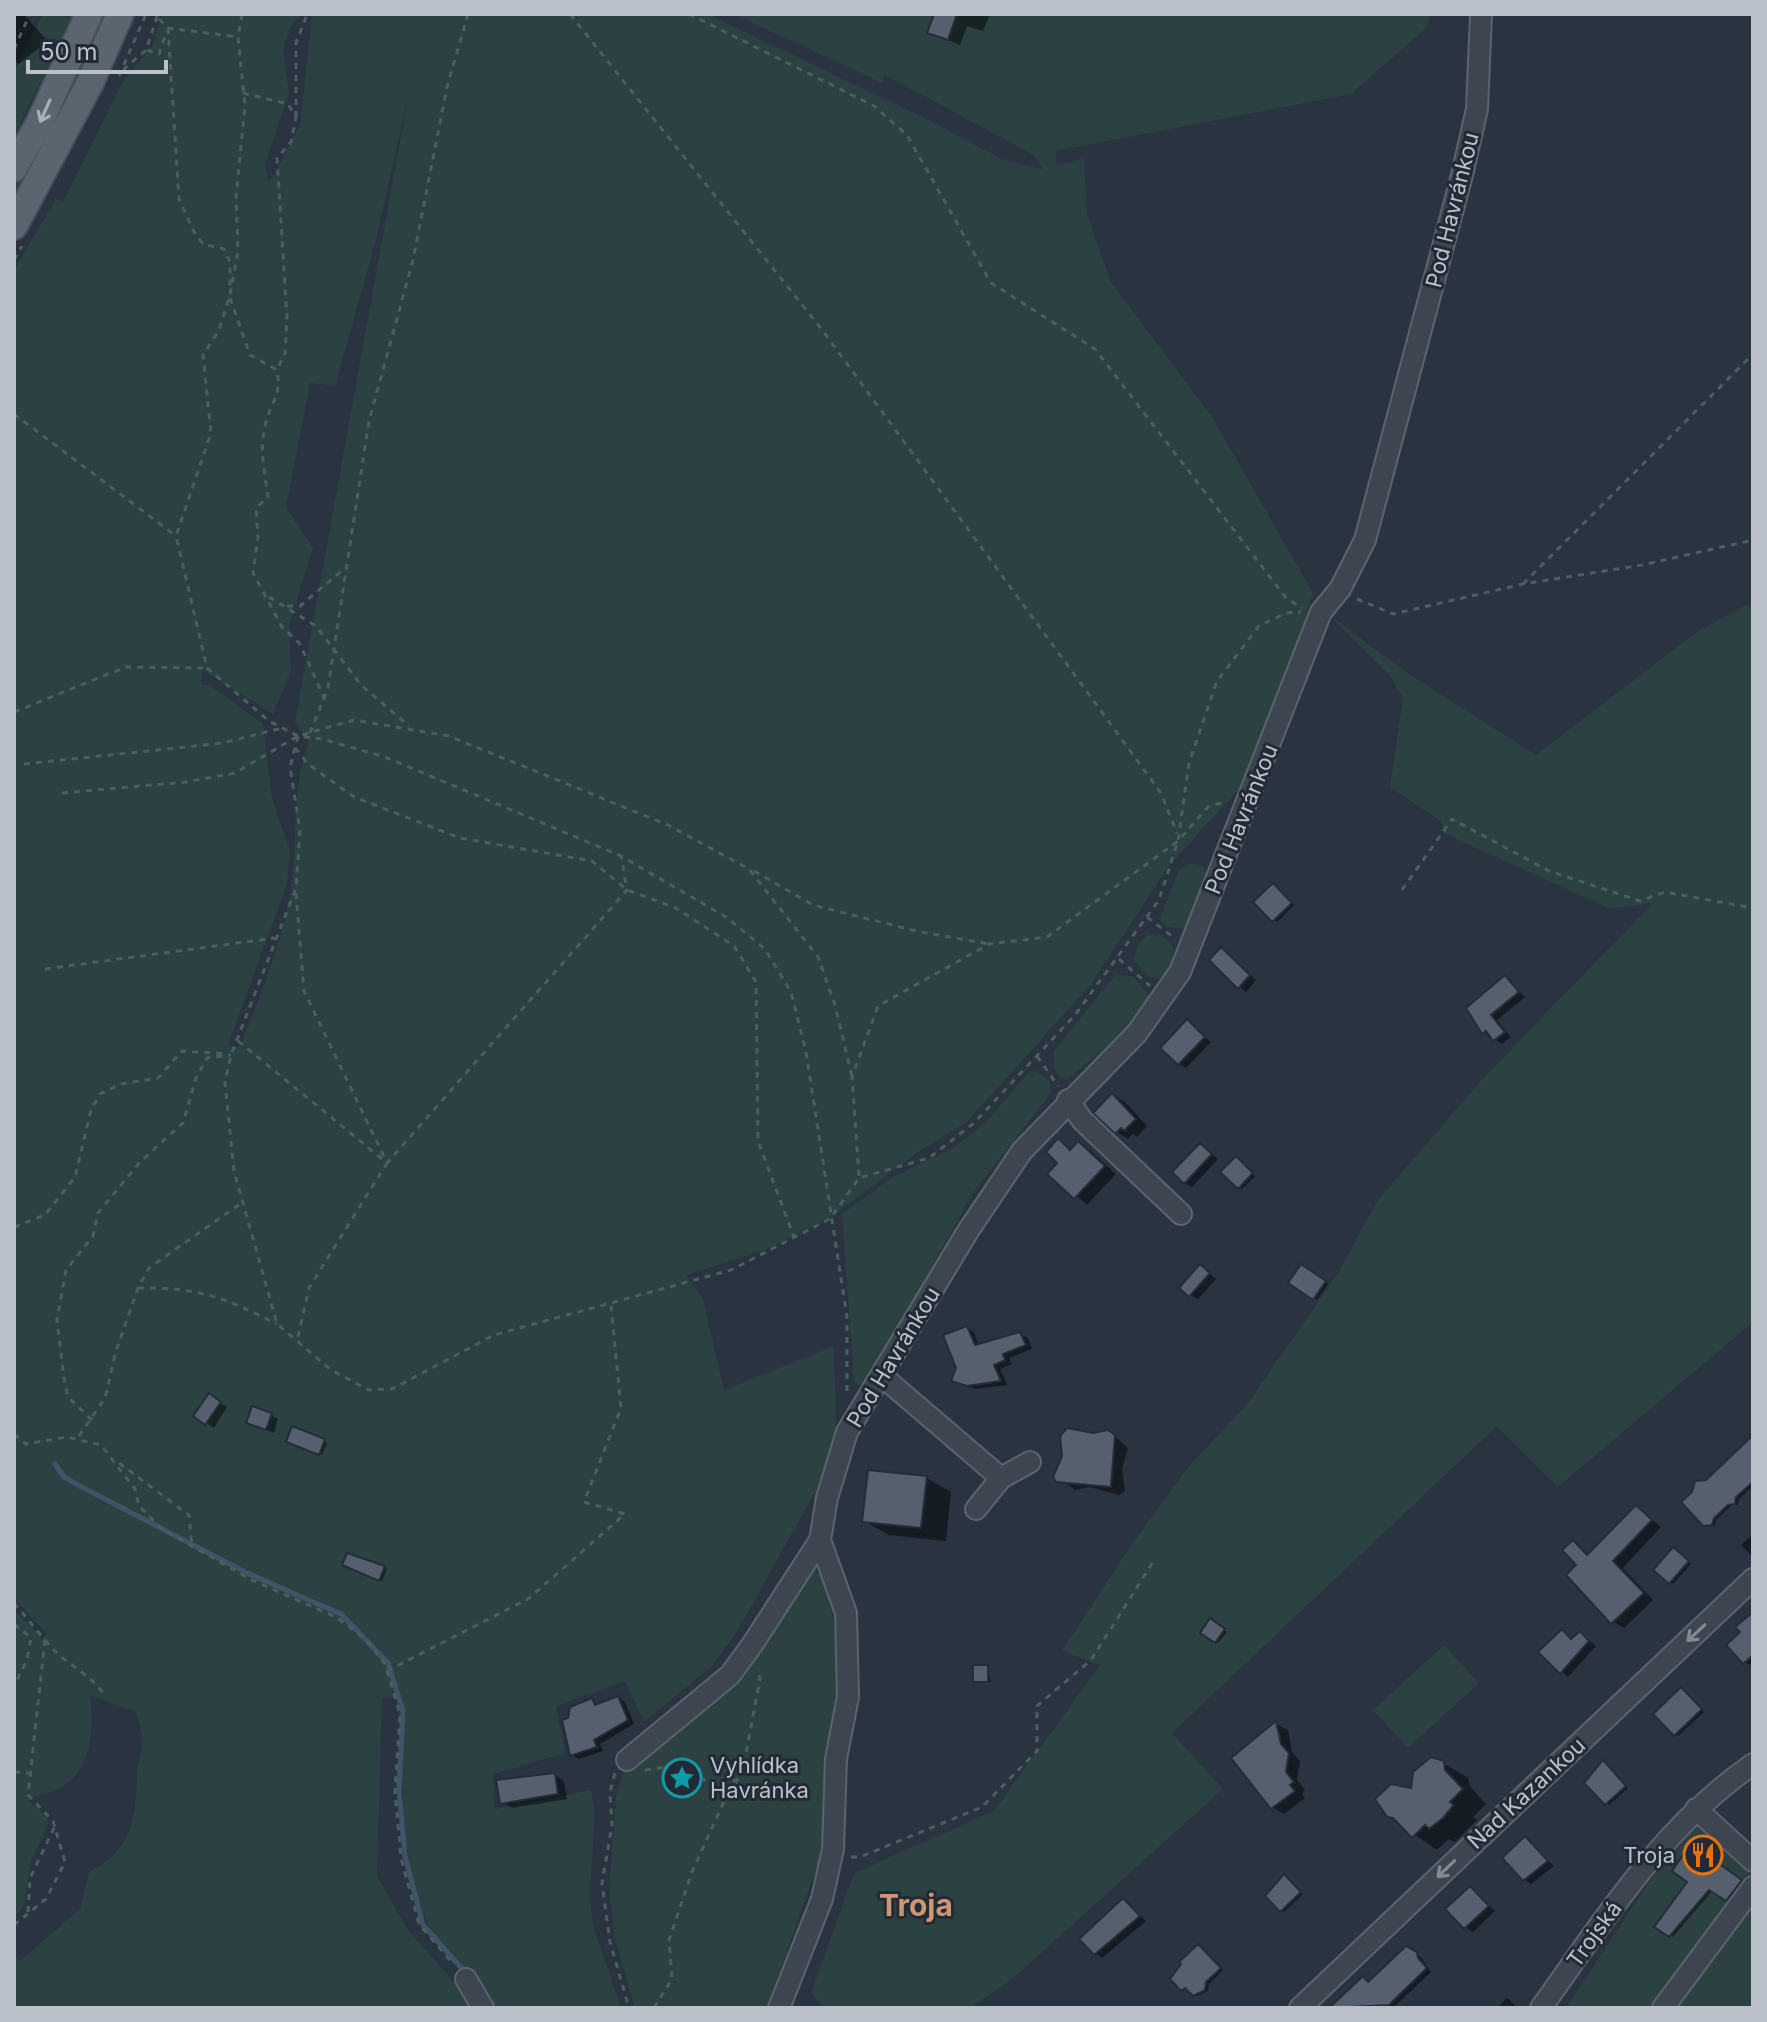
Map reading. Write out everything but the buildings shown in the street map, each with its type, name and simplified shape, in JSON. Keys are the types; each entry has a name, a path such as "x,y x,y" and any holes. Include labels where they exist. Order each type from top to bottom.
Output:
{"main road":[{"path":"14,168 39,124 89,14"},
{"path":"14,226 90,83 120,14"}],"street":[{"name":"Pod Havránkou","path":"627,1760 730,1675 752,1645 820,1540 827,1498 847,1432 968,1231 1013,1164 1068,1100 1137,1033 1180,972 1321,612 1340,589 1365,540 1477,109 1481,14"},
{"path":"1068,1100 1082,1120 1181,1214"},
{"path":"882,1376 1001,1478"},
{"path":"976,1509 1001,1478 1030,1462"},
{"name":"Pod Havránkou","path":"779,2008 822,1899 831,1857 836,1759 848,1697 846,1613 820,1540"},
{"name":"Nad Kazankou","path":"1300,2008 1753,1579"},
{"name":"Trojská","path":"1541,2008 1657,1849 1696,1809 1753,1764"},
{"path":"1696,1809 1753,1861"},
{"path":"1663,2008 1753,1887"},
{"path":"466,1979 483,2008"}],"path":[{"path":"14,49 30,14"},
{"path":"146,14 121,73 146,50 158,17 168,28 179,199 203,244 224,249 230,262 230,295 250,355 277,370"},
{"path":"207,668 176,536 211,433 203,355 219,330 230,295 238,251 236,197 242,150 243,93 238,37 242,14"},
{"path":"310,733 325,700 369,421 413,260 447,87 468,14"},
{"path":"570,14 823,331 1161,793 1176,826 1178,841"},
{"path":"689,14 874,106 907,135 991,283 1095,349 1286,598 1307,612 1321,612"},
{"path":"306,15 296,43 299,97 291,142 277,158 287,318 285,353 277,370 280,391 265,424 262,451 268,497 256,508 258,537 253,573 282,627 300,644 325,700"},
{"path":"146,50 159,54 168,28"},
{"path":"168,28 238,37"},
{"path":"243,93 288,104 296,117"},
{"path":"1523,584 1753,354"},
{"path":"14,414 176,536"},
{"path":"1340,589 1393,614 1523,584 1642,565 1753,540"},
{"path":"287,606 300,606 345,568"},
{"path":"268,596 316,626 361,685 412,728"},
{"path":"138,1288 185,1287 231,1301 277,1324 331,1370 369,1390 392,1389 494,1335 731,1270 830,1219 859,1178 929,1158 974,1123 1075,1015 1119,959 1159,900 1178,841 1189,763 1217,681 1259,626 1286,613 1321,612"},
{"path":"14,712 126,667 207,668 282,728 298,736 322,739 385,757 621,856 747,931 779,969 791,992 806,1052 847,1317 847,1432"},
{"path":"62,793 186,782 235,773 298,736 354,720 412,728 449,736 668,825 813,905 916,931 989,944 1047,937 1178,841 1208,807 1250,795"},
{"path":"24,764 223,743 282,728"},
{"path":"298,736 290,767 300,831 296,888 304,991 387,1163"},
{"path":"295,748 308,764 354,797 460,838 592,861 627,890 676,908 734,946 756,982 758,1141 794,1237"},
{"path":"1402,890 1452,819 1549,871 1640,901 1665,892 1753,908"},
{"path":"621,856 627,890"},
{"path":"749,869 818,957 835,1005 852,1077 859,1178"},
{"path":"277,1324 229,1140 225,1082 231,1055 296,888"},
{"path":"297,1341 309,1288 387,1163 627,890"},
{"path":"1147,917 1189,949"},
{"path":"45,969 277,937"},
{"path":"852,1077 878,1006 989,944"},
{"path":"1119,959 1162,997"},
{"path":"238,1041 387,1163"},
{"path":"14,1227 45,1215 75,1177 91,1110 100,1094 121,1084 158,1078 182,1051 193,1049 231,1055"},
{"path":"92,1420 68,1397 64,1378 57,1320 66,1270 93,1236 98,1213 140,1162 183,1123 196,1078 207,1058 231,1055"},
{"path":"1037,1056 1068,1100"},
{"path":"78,1438 105,1398 138,1288 149,1268 243,1202"},
{"path":"387,1671 528,1599 625,1514 584,1502 621,1408 611,1305"},
{"path":"14,1434 26,1444 78,1438 101,1445 135,1489 139,1506 162,1529 252,1580 338,1618 366,1640 387,1671 400,1714 395,1792 401,1858 419,1924 466,1979"},
{"path":"115,1461 189,1515 192,1546"},
{"path":"831,1857 860,1857 982,1807 1037,1751 1037,1706 1091,1660 1153,1562"},
{"path":"14,1603 63,1661 91,1677 103,1693"},
{"path":"14,1624 31,1638 27,1660 14,1686"},
{"path":"14,1925 46,1899 65,1862 55,1826 48,1814 31,1801 27,1773 45,1640"},
{"path":"654,2008 672,1979 669,1940 692,1872 726,1797 741,1779 760,1679 752,1645"},
{"path":"629,2008 610,1942 602,1884 612,1825 610,1792 613,1775 627,1760 648,1772 685,1765 712,1786 741,1779"},
{"path":"14,1772 27,1773"},
{"path":"28,1912 30,1878 39,1852 55,1826"}],"green space":[{"path":"43,14 74,14 14,136 14,72"},
{"path":"100,14 108,14 84,70 14,204 14,187"},
{"path":"162,14 301,14 291,27 283,49 289,93 265,164 268,180 273,178 300,124 312,14 707,14 931,121 1001,159 1043,169 1034,155 885,75 882,83 734,14 1431,14 1426,28 1351,94 1056,151 1056,166 1084,158 1087,215 1111,282 1211,415 1313,593 1307,612 1312,625 1251,776 1168,867 1091,984 967,1122 918,1152 828,1219 765,1250 686,1275 703,1299 724,1390 834,1346 836,1432 819,1485 738,1630 713,1665 644,1722 625,1681 556,1706 565,1753 493,1774 495,1809 591,1790 595,1813 590,1894 593,1926 621,2008 492,2008 471,1975 443,1947 429,1926 411,1870 406,1841 396,1696 382,1699 377,1876 408,1930 460,1989 468,2008 14,2008 14,1959 21,1960 80,1909 89,1872 115,1853 129,1832 142,1739 136,1712 90,1695 91,1732 81,1768 63,1786 29,1801 46,1816 48,1823 31,1862 24,1905 14,1918 14,1610 41,1636 40,1640 47,1634 14,1598 14,270 56,199 63,202 122,83 153,44","holes":["408,97 295,722 309,742 299,779 287,909 270,969 240,1047 228,1045 287,884 290,851 272,798 263,724 211,686 201,684 203,670 273,714 291,670 289,625 313,548 286,507 310,383 335,386 376,240"]},
{"path":"1745,606 1753,607 1753,1322 1558,1487 1497,1426 1172,1733 1223,1789 1011,1980 970,2008 825,2008 811,1993 854,1873 994,1811 1100,1665 1062,1651 1131,1545 1186,1470 1247,1404 1335,1278 1378,1200 1486,1075 1653,903 1610,909 1444,833 1441,821 1390,787 1403,698 1392,678 1329,615 1409,674 1536,755 1698,631"},
{"path":"1192,863 1204,867 1208,876 1186,930 1166,926 1159,919 1180,869"},
{"path":"1148,934 1161,935 1174,947 1170,970 1159,979 1148,976 1134,961 1138,944"},
{"path":"1116,974 1134,977 1151,998 1105,1048 1067,1080 1060,1078 1054,1068 1054,1051"},
{"path":"1035,1071 1049,1080 1051,1093 972,1194 873,1374 859,1386 854,1381 842,1214 893,1177 953,1148 987,1121 1029,1072"},
{"path":"811,1570 826,1577 837,1647 836,1723 818,1864 767,2008 635,2008 615,1939 609,1891 616,1796 624,1770 666,1735"},
{"path":"1444,1645 1479,1683 1408,1748 1373,1710"},
{"path":"1701,1823 1753,1877 1753,2008 1566,2008 1654,1875"}],"waterway":[{"path":"55,1464 64,1477 78,1485 245,1572 341,1614 388,1663 403,1711 399,1791 405,1856 423,1925 465,1972"}],"place":[{"name":"Vyhlídka Havránka","path":"682,1778"},
{"name":"Troja","path":"1703,1855"}],"district":[{"name":"Troja","path":"916,1905"}]}
